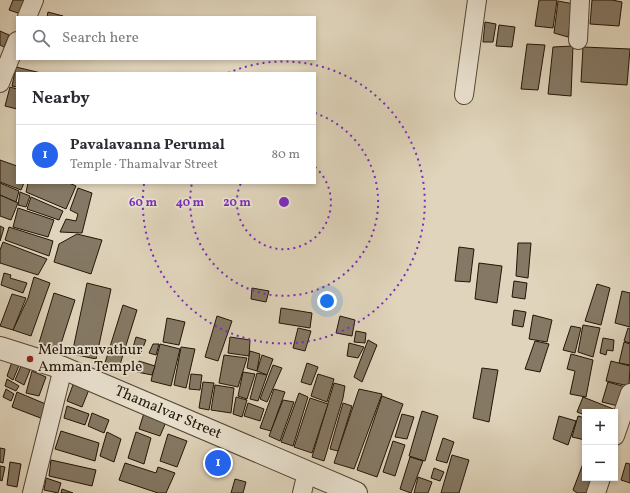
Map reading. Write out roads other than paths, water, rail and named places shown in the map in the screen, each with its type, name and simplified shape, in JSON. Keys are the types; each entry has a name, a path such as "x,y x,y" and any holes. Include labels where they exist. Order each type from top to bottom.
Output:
{"street":[{"path":"27,16 34,0"},
{"path":"464,95 477,0"},
{"path":"578,40 580,0"},
{"path":"0,83 16,43"},
{"name":"Thamalvar Street","path":"0,348 63,368 304,483 356,493"},
{"path":"32,493 63,368"},
{"path":"618,427 630,393"},
{"path":"596,493 600,481"}],"place":[{"name":"Melmaruvathur Amman Temple","path":"30,359"},
{"name":"Pavalavanna Perumal","path":"218,463"}]}
